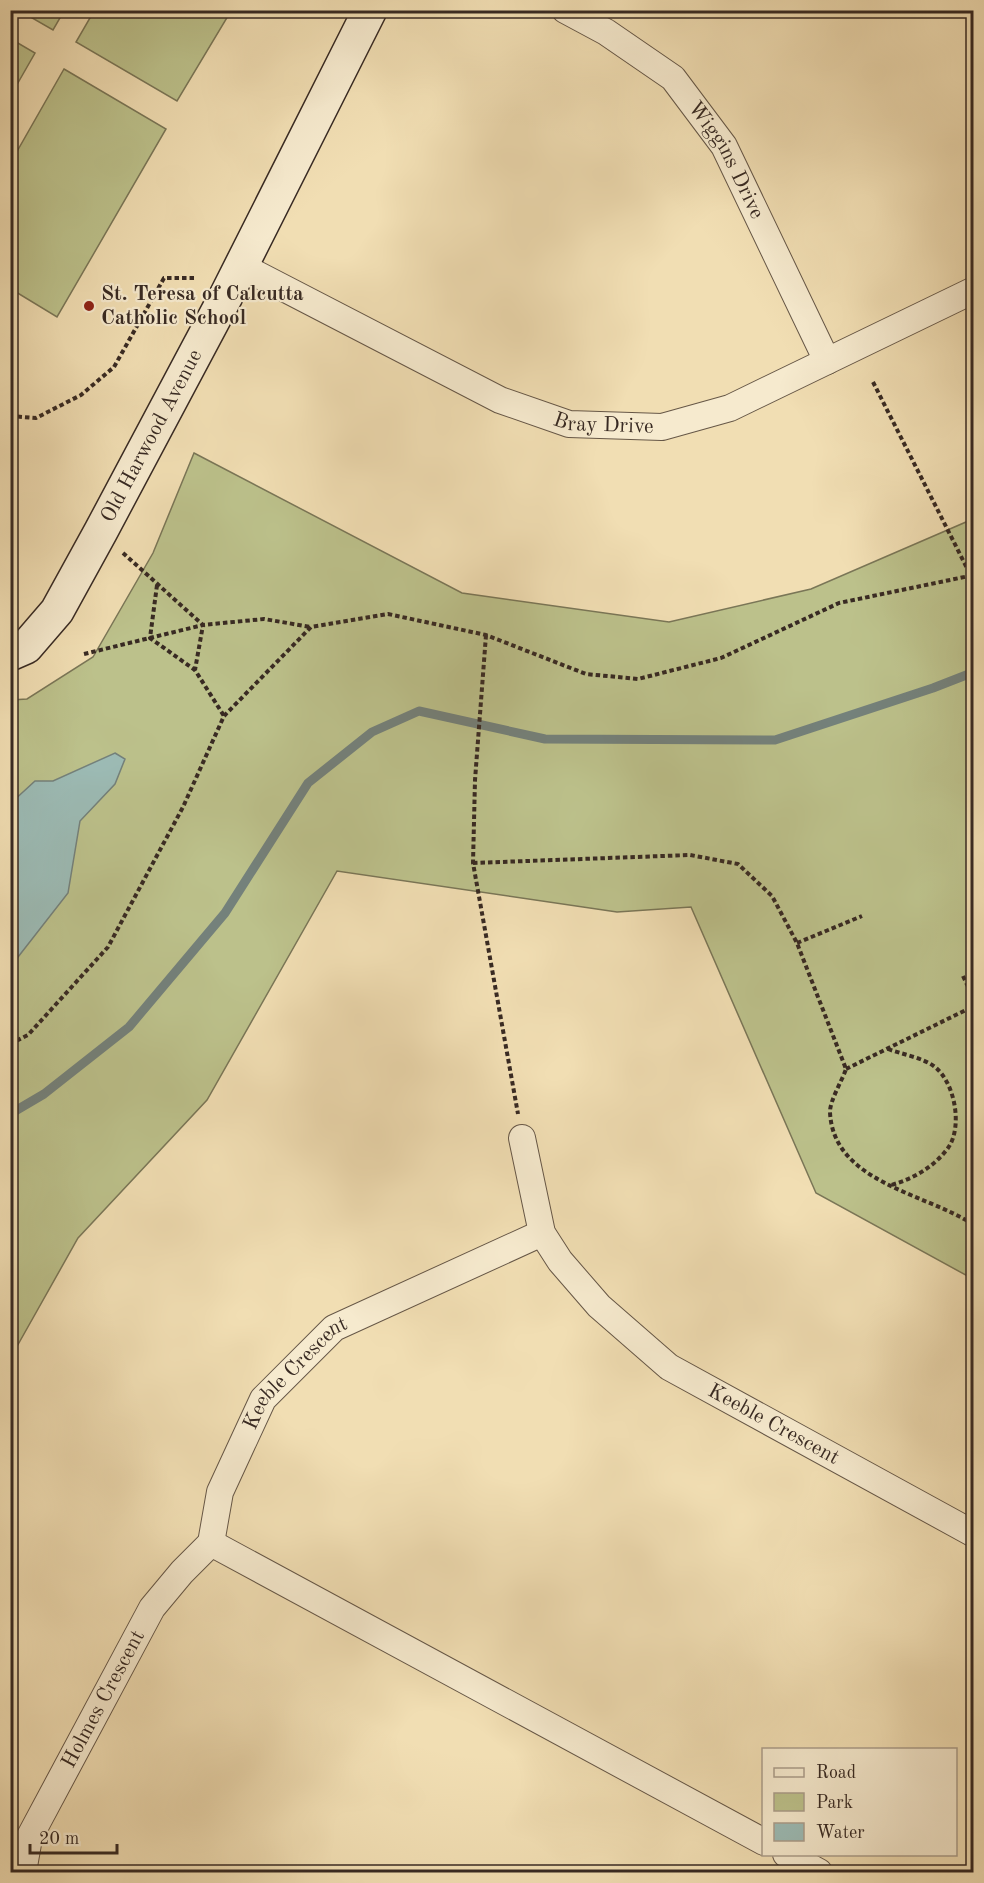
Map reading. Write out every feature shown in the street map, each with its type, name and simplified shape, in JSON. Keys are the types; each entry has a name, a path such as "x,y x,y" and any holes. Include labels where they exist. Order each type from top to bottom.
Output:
{"street":[{"name":"Old Harwood Avenue","path":"10,654 26,647 57,610 241,266 370,10"},
{"name":"Wiggins Drive","path":"565,10 606,32 672,78 724,146 827,361"},
{"name":"Bray Drive","path":"241,266 500,400 569,424 663,427 730,408 974,290"},
{"path":"522,1138 542,1233"},
{"name":"Keeble Crescent","path":"211,1542 220,1492 263,1399 334,1328 542,1233 560,1262 599,1306 669,1367 974,1534"},
{"path":"211,1542 762,1841"},
{"name":"Holmes Crescent","path":"23,1872 29,1838 152,1608 211,1542"},
{"path":"790,1856 819,1872"}],"path":[{"path":"10,416 36,418 81,395 114,367 164,278 195,278"},
{"path":"84,654 203,625 264,619 311,627 388,614 486,635 586,674 639,679 721,658 839,603 972,576 873,382"},
{"path":"101,531 203,625"},
{"path":"150,638 157,585"},
{"path":"195,670 203,625"},
{"path":"10,1044 28,1035 108,947 183,807 224,716 311,627"},
{"path":"486,635 486,671 476,780 474,863 522,1138"},
{"path":"150,638 195,670 224,716"},
{"path":"474,863 690,855 738,864 772,896 797,944 846,1069 830,1110 838,1146 868,1175 956,1213 974,1225"},
{"path":"797,944 862,916"},
{"path":"963,976 974,999"},
{"path":"846,1069 974,1006"},
{"path":"888,1049 935,1066 951,1088 957,1113 950,1146 934,1164 909,1180 891,1185"}],"green space":[{"path":"20,11 64,11 53,30"},
{"path":"94,11 231,11 177,101 76,42"},
{"path":"11,39 35,53 11,95"},
{"path":"64,69 166,129 57,317 11,289 11,162"},
{"path":"194,453 462,593 669,622 811,589 973,519 973,1279 816,1193 691,907 617,912 337,871 207,1100 78,1238 11,1357 11,700 27,699 93,657 153,553"}],"water":[{"path":"115,753 125,759 115,784 80,821 68,893 11,966 11,803 35,781 53,781"}],"waterway":[{"path":"10,1114 44,1094 129,1027 225,913 308,783 372,732 419,711 545,739 775,740 933,688 974,672"}],"place":[{"name":"St. Teresa of Calcutta Catholic School","path":"89,306"}]}
